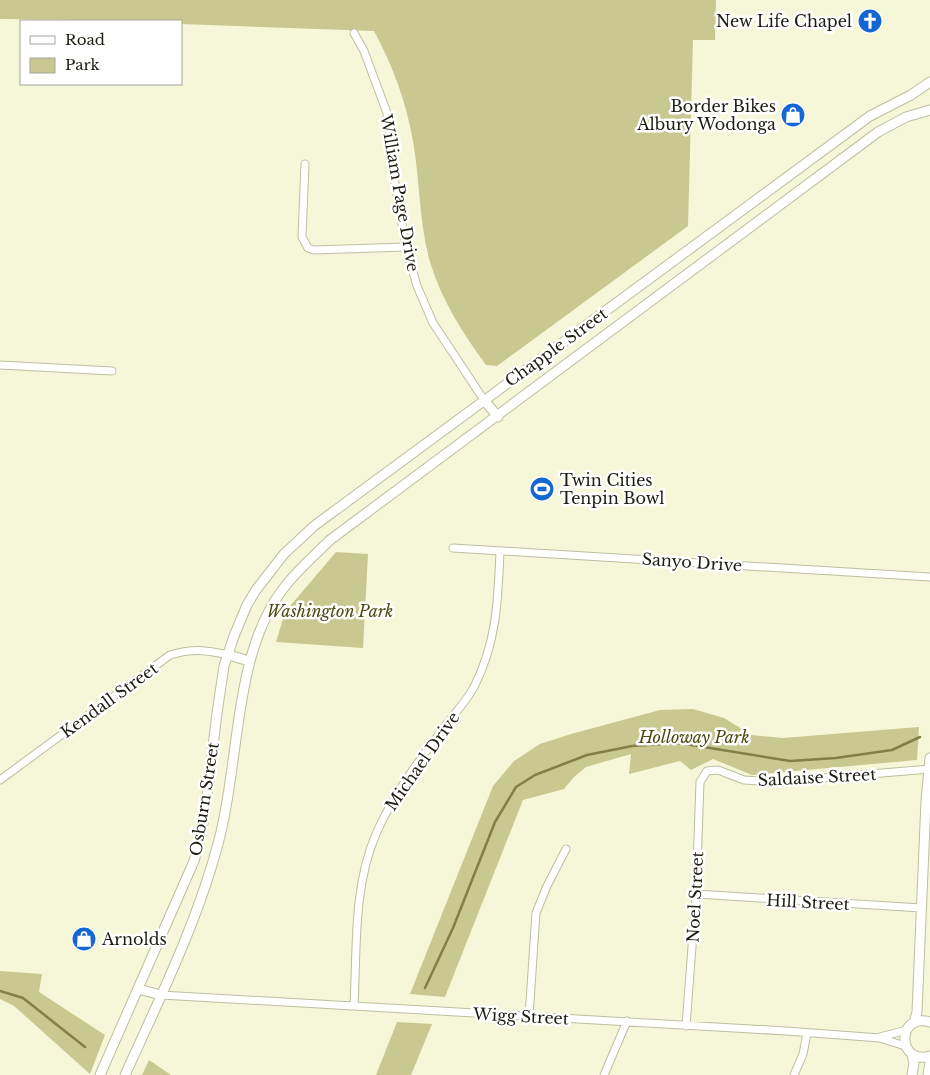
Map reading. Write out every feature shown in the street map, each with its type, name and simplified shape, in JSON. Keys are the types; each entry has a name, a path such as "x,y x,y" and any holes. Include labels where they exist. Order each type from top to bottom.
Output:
{"street":[{"name":"William Page Drive","path":"354,33 364,51 387,113 395,183 406,247 417,286 433,324 484,400"},
{"name":"Chapple Street","path":"228,655 240,621 256,590 274,566 314,526 870,116 910,96 930,82"},
{"name":"Chapple Street","path":"249,661 270,609 282,589 330,540 498,417 878,132 906,117 930,110"},
{"path":"304,164 302,237 308,248 314,250 406,247"},
{"path":"0,365 112,372"},
{"path":"484,400 498,417"},
{"name":"Sanyo Drive","path":"453,548 930,577"},
{"name":"Michael Drive","path":"354,1006 360,896 366,865 388,807 404,780 473,688 487,657 495,626 500,551"},
{"name":"Kendall Street","path":"0,780 170,655 183,651 200,650 228,655"},
{"path":"228,655 249,661"},
{"name":"Osburn Street","path":"100,1075 186,882 198,850 222,680 228,655"},
{"name":"Osburn Street","path":"125,1075 205,889 220,838 227,802 249,661"},
{"path":"930,758 917,1012 914,1023 905,1035 905,1046 912,1054 922,1058 930,1056"},
{"name":"Saldaise Street","path":"706,771 718,770 744,780 775,782 930,769"},
{"name":"Noel Street","path":"686,1026 696,894 700,782 706,771"},
{"path":"529,1016 536,913 566,849"},
{"name":"Hill Street","path":"696,894 921,908"},
{"path":"138,989 161,995"},
{"name":"Wigg Street","path":"161,995 627,1021 880,1038 905,1046"},
{"path":"604,1075 627,1021"},
{"path":"914,1023 930,1022"},
{"name":"Wigg Street","path":"880,1038 907,1030"},
{"path":"794,1075 804,1054 807,1033"},
{"path":"912,1054 914,1063 912,1075"},
{"path":"928,1075 930,1062"}],"green space":[{"path":"0,0 716,0 715,40 693,40 688,226 497,366 486,365 454,316 440,290 430,262 426,247 415,156 407,112 387,57 374,31 182,24 182,20 0,19"},
{"name":"Washington Park","path":"336,552 368,554 363,648 276,642 285,612"},
{"name":"Holloway Park","path":"693,709 724,718 752,735 783,738 919,727 917,760 752,775 713,759 691,770 680,761 629,774 631,754 586,767 564,789 523,800 445,997 410,994 493,786 514,761 540,744 571,734 660,710"},
{"path":"0,971 42,974 39,992 105,1035 90,1074 14,1006 0,999"},
{"path":"397,1022 432,1024 411,1075 376,1075"},
{"path":"149,1060 171,1075 142,1075"}],"waterway":[{"path":"425,988 453,928 495,822 516,787 535,775 587,755 632,746 679,743 790,761 836,758 892,750 920,737"},
{"path":"0,991 23,998 85,1047"}],"place":[{"name":"New Life Chapel","path":"870,21"},
{"name":"Border Bikes Albury Wodonga","path":"793,115"},
{"name":"Twin Cities Tenpin Bowl","path":"542,489"},
{"name":"Arnolds","path":"84,939"}]}
